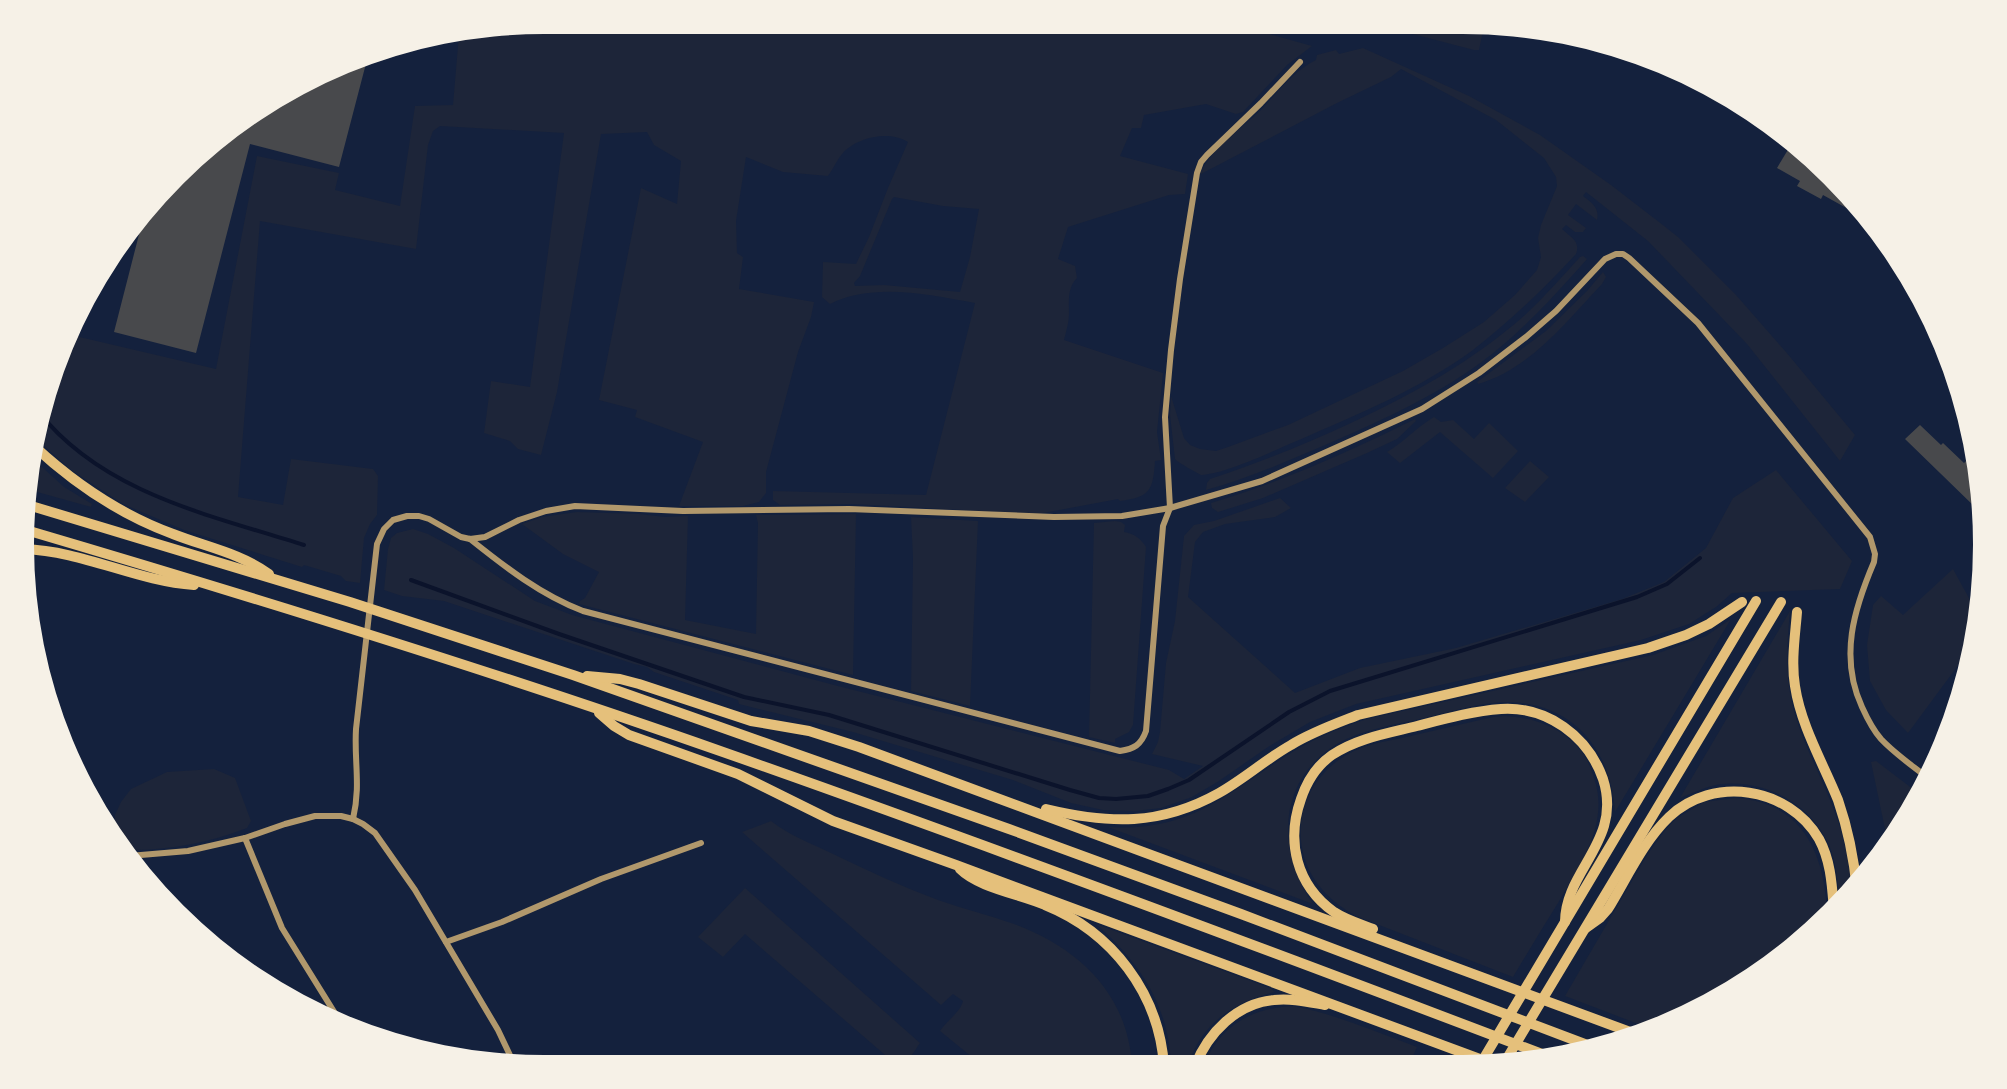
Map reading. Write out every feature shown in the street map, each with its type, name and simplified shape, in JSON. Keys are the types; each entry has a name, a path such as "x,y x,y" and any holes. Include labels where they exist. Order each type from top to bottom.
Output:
{"highway":[{"path":"42,454 88,491 118,508 171,534 239,556 276,579"},
{"path":"35,507 350,602 573,675 1241,914 1578,1042"},
{"path":"34,532 393,641 736,756 1234,937 1532,1050"},
{"path":"34,550 74,556 167,582 214,585"},
{"path":"1486,1054 1756,601"},
{"path":"1001,798 1098,819 1159,817 1189,808 1220,792 1289,746 1358,715 1648,648 1709,624 1742,602"},
{"path":"1510,1053 1781,602"},
{"path":"1797,612 1793,655 1795,686 1802,714 1847,828 1855,870"},
{"path":"573,675 620,679 751,721 817,734 859,747 1623,1029"},
{"path":"595,709 629,735 738,774 833,821 1469,1055"},
{"path":"1418,953 1405,943 1349,920 1325,904 1312,890 1296,858 1294,823 1305,787 1316,769 1331,755 1353,743 1434,722 1499,709 1524,711 1552,719 1586,747 1603,780 1605,819 1599,842 1568,897 1565,922"},
{"path":"1584,929 1608,909 1648,842 1670,816 1694,800 1716,792 1762,795 1783,803 1805,821 1818,838 1828,860 1833,895"},
{"path":"956,865 972,879 1046,905 1070,917 1111,947 1128,967 1149,1003 1162,1055"},
{"path":"1199,1055 1217,1029 1239,1012 1264,1001 1294,1000 1350,1010"}],"street":[{"path":"470,539 543,592 583,611 1120,751 1137,747 1146,731 1163,526 1170,508 1165,417 1180,279 1197,173 1207,155 1300,62"},
{"path":"353,819 359,783 356,729 377,544 384,529 393,520 419,516 470,539 485,537 546,511 575,506 683,511 849,509 1054,517 1122,516 1170,508 1262,481 1422,409 1504,355 1556,311 1600,263 1611,256 1623,254 1698,323 1870,537 1874,546 1874,562 1857,607 1850,638 1854,684 1866,715 1881,739 1919,771"},
{"path":"139,855 188,851 245,838 315,816 353,819 375,833 415,890 509,1054"},
{"path":"245,838 282,928 332,1008"},
{"path":"446,942 502,922 601,879 701,843"}],"shaded area":[{"path":"1269,34 1312,46 1287,65 1243,112 1236,114 1206,104 1144,115 1141,128 1132,128 1120,156 1188,174 1185,194 1169,195 1068,227 1058,259 1075,266 1077,278 1070,291 1064,340 1163,373 1157,432 1161,460 1155,461 1148,491 1138,497 1038,514 851,504 780,505 773,500 773,491 926,495 975,303 902,292 865,293 830,304 822,297 823,262 856,264 908,142 885,136 869,138 847,149 828,176 783,172 746,157 736,221 737,253 743,257 739,289 814,302 766,472 766,493 759,502 743,506 679,506 703,442 635,417 637,410 599,400 641,188 677,204 681,161 654,145 647,132 601,134 557,392 541,455 518,449 510,441 484,433 491,381 530,387 564,133 440,126 433,131 428,145 416,249 260,221 238,497 283,505 291,459 373,469 378,476 377,515 364,538 360,583 184,530 123,504 71,470 44,446 61,380 79,337 216,369 257,156 339,173 335,190 400,206 415,106 453,105 458,42 511,35","holes":["894,197 979,209 960,292 884,285 855,286"]},
{"path":"1413,34 1482,35 1479,50"},
{"path":"1363,48 1469,96 1540,135 1678,237 1736,295 1855,435 1840,461 1747,344 1648,241 1586,192 1583,196 1596,209 1597,220 1576,204 1568,215 1586,228 1583,232 1575,232 1566,225 1562,229 1576,242 1576,254 1513,316 1453,364 1388,400 1237,466 1201,475 1175,459 1171,396 1184,438 1190,445 1216,451 1228,447 1288,425 1403,371 1484,322 1515,295 1537,270 1541,257 1538,238 1541,225 1557,186 1556,177 1544,158 1496,120 1401,69 1391,77 1199,175 1218,149 1260,111 1292,76 1316,60 1317,55"},
{"path":"1583,256 1587,259 1529,321 1474,368 1415,403 1353,433 1270,468 1206,490 1210,479 1335,430 1443,375 1525,315"},
{"path":"1603,272 1606,277 1602,284 1546,343 1514,368 1478,384 1546,331"},
{"path":"1434,417 1441,422 1453,420 1474,439 1489,423 1518,451 1493,478 1440,432 1400,463 1387,452"},
{"path":"1415,419 1397,439 1367,453 1263,498 1218,512 1212,508 1211,503 1314,466"},
{"path":"1530,461 1549,477 1525,502 1505,488"},
{"path":"40,466 64,487 92,504 91,507 37,492"},
{"path":"1776,470 1852,561 1840,589 1732,593 1689,624 1641,640 1356,704 1310,722 1192,797 1161,808 1135,811 1103,810 1071,803 1013,780 853,732 739,704 738,700 647,667 444,601 402,596 384,590 391,538 413,529 454,548 535,601 572,615 1169,770 1184,779 1203,766 1152,754 1160,732 1166,663 1175,621 1184,536 1194,525 1280,498 1291,508 1275,517 1225,524 1203,532 1195,542 1188,597 1295,693 1360,668 1456,648 1622,599 1664,582 1706,548 1733,498"},
{"path":"577,512 688,516 685,620 756,634 756,515 856,514 853,675 579,604 599,572 563,554 522,524 542,517"},
{"path":"911,517 978,521 970,706 911,691"},
{"path":"1115,521 1125,525 1124,532 1137,537 1146,547 1133,725 1129,732 1115,739 1115,743 1089,737 1094,523"},
{"path":"1953,569 1970,600 1959,664 1908,733 1886,710 1870,681 1867,645 1873,605 1881,596 1903,615"},
{"path":"1790,611 1787,646 1792,703 1804,740 1835,812 1850,876 1838,889 1835,864 1823,834 1801,808 1772,791 1756,786 1721,784 1680,798"},
{"path":"1731,619 1615,812 1606,768 1584,734 1552,711 1531,704 1497,702 1368,731 1337,744 1317,759 1293,796 1289,818 1293,862 1313,904 1108,827 1139,827 1189,815 1231,793 1307,744 1367,719 1653,655 1706,636"},
{"path":"1505,716 1544,724 1569,739 1587,761 1598,795 1595,827 1583,859 1513,977 1345,909 1318,885 1307,864 1301,840 1301,824 1309,794 1327,770 1352,752 1373,744"},
{"path":"1876,761 1911,788 1885,831 1885,829 1871,762"},
{"path":"214,769 235,778 251,821 247,828 187,845 135,850 115,820 115,815 131,789 167,772"},
{"path":"1735,798 1759,802 1794,821 1815,853 1826,902 1773,950 1746,969 1718,987 1638,1024 1565,996 1647,855 1677,818 1704,802"},
{"path":"771,821 800,838 897,883 938,900 1014,924 1059,946 1079,960 1110,996 1121,1017 1130,1055 969,1055 940,1031 963,1001 953,994 941,1005 742,832"},
{"path":"745,888 920,1043 911,1055 885,1055 745,934 723,957 698,937"},
{"path":"1096,924 1275,992 1246,1001 1221,1017 1201,1038 1192,1055 1170,1055 1165,1024 1149,987 1139,970"},
{"path":"1293,1006 1309,1009 1417,1047 1413,1055 1208,1055 1218,1040 1239,1022 1251,1015"}],"building":[{"path":"365,67 339,167 250,144 196,353 114,332 139,234 161,208 208,161 261,120 289,102"},
{"path":"1787,151 1846,208 1797,186 1800,181 1777,168"},
{"path":"1920,425 1941,445 1943,443 1964,463 1966,461 1971,503 1905,439"}],"waterway":[{"path":"49,423 93,462 126,482 195,511 304,545"},
{"path":"411,580 744,697 829,715 1070,790 1116,799 1148,796 1189,780 1289,712 1330,691 1637,597 1667,584 1700,558"}]}
